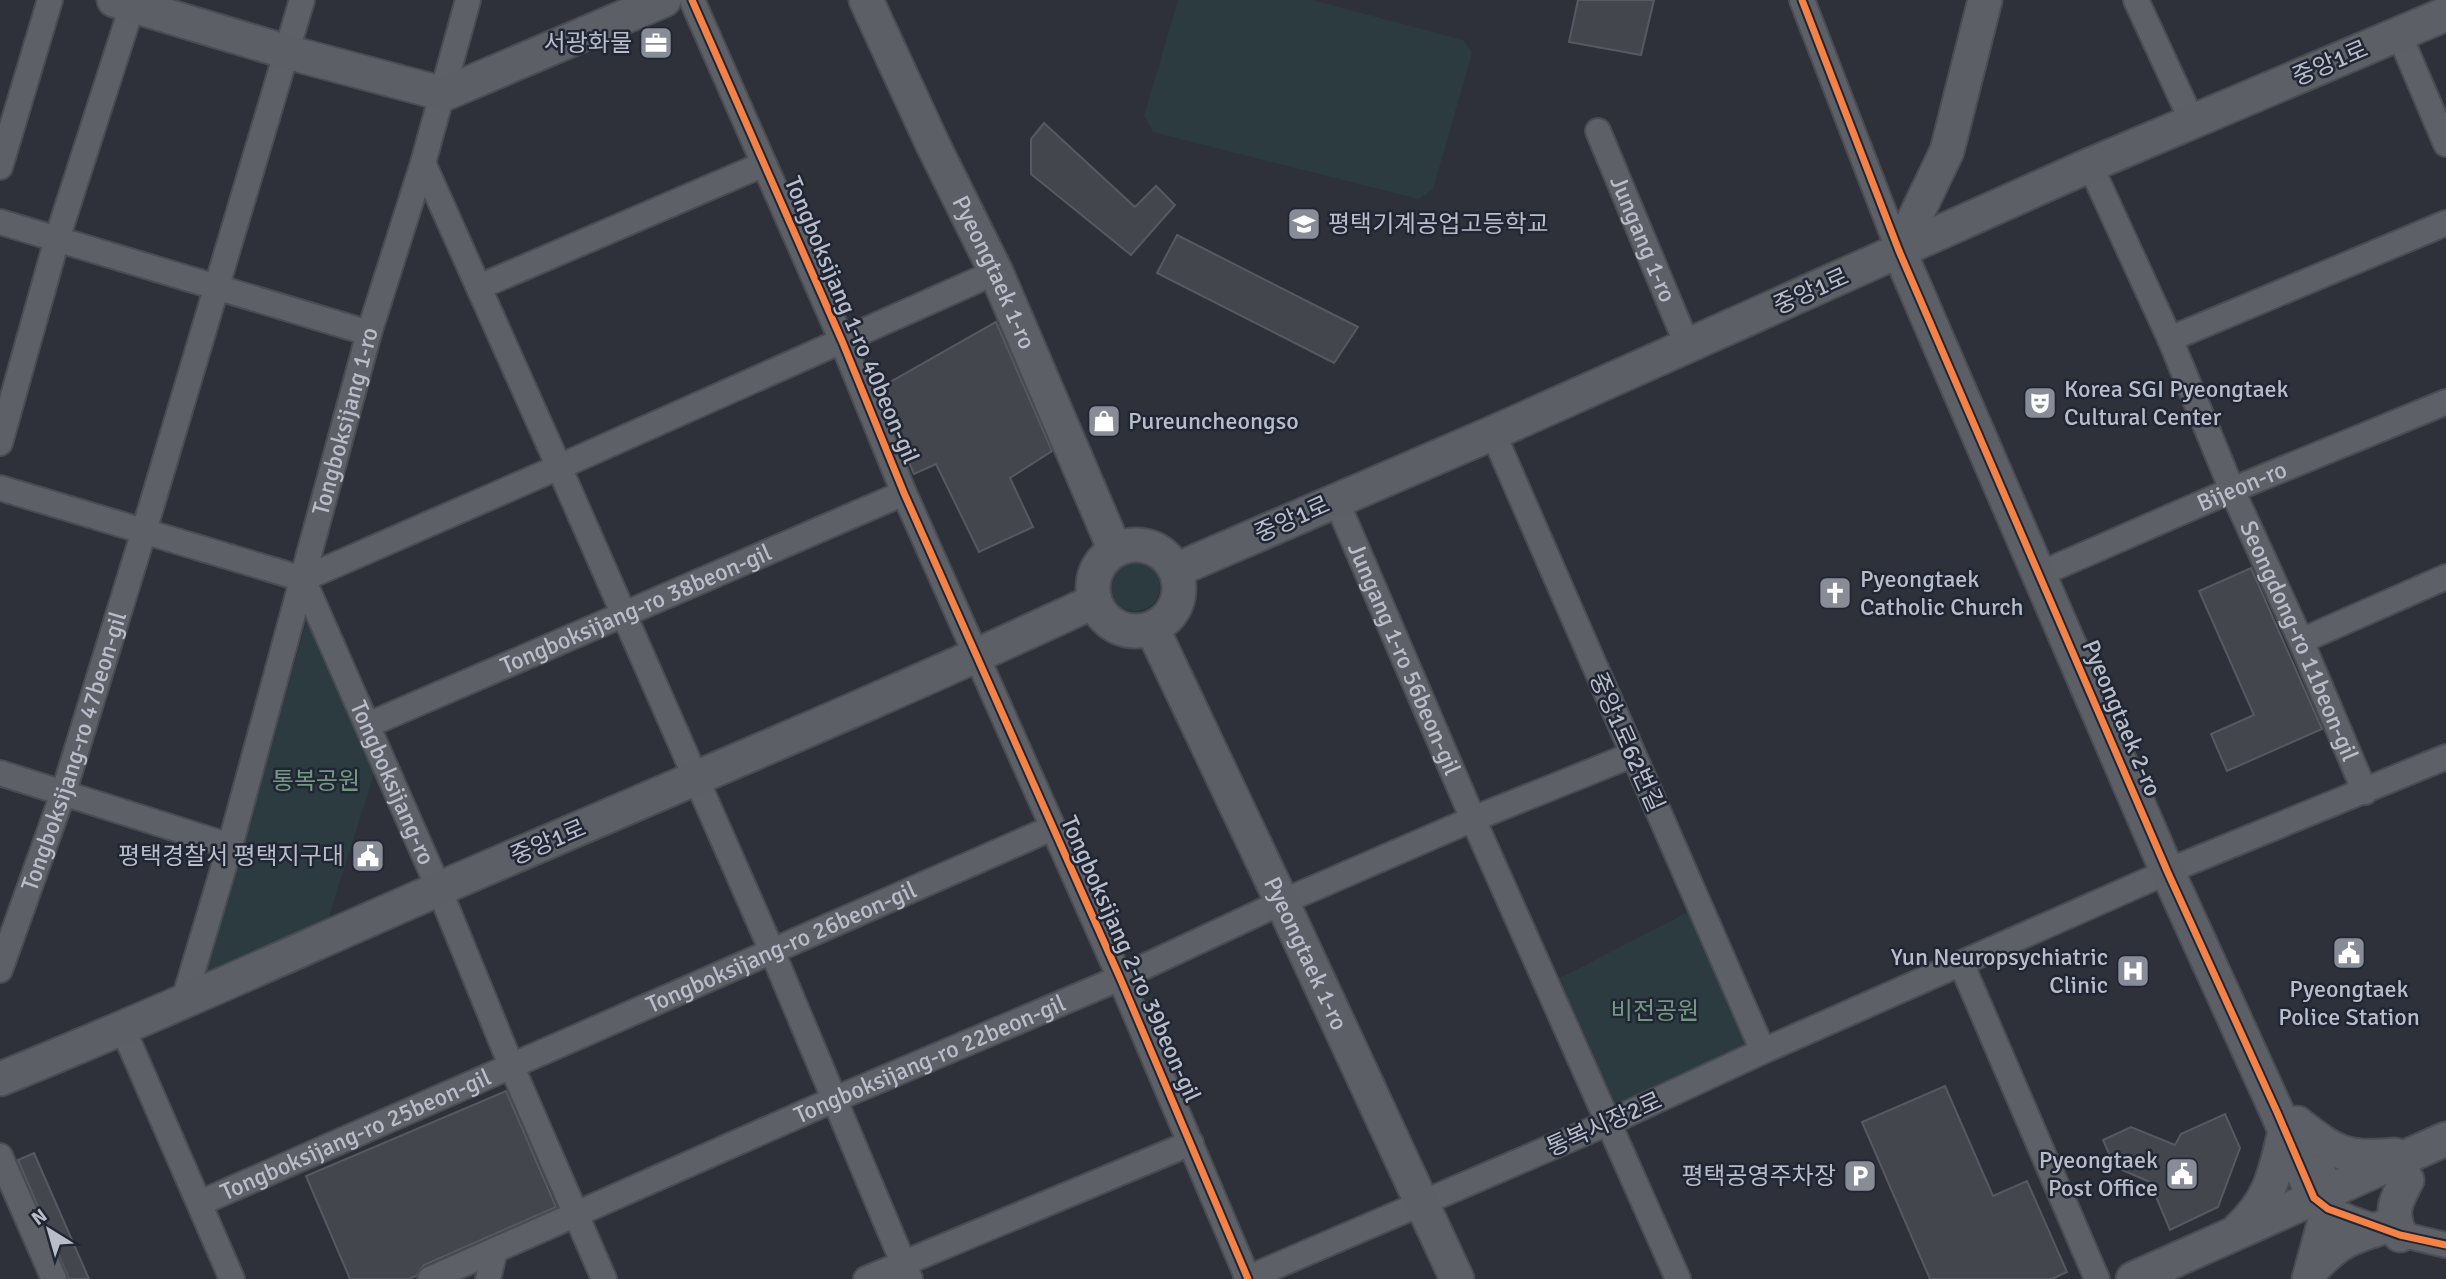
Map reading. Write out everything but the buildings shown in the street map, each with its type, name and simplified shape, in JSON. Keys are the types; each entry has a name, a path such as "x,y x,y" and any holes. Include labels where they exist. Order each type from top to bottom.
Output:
{"street":[{"path":"0,167 50,0"},
{"name":"Tongboksijang-ro 47beon-gil","path":"0,970 64,791 302,0"},
{"name":"Tongboksijang 1-ro","path":"183,1003 230,846 369,333 444,94 468,0"},
{"path":"0,443 127,2 287,52 444,94 664,0"},
{"name":"Tongboksijang 1-ro 40beon-gil","path":"692,0 977,656"},
{"name":"Pyeongtaek 1-ro","path":"866,0 996,272 1115,550"},
{"path":"1802,0 1899,251"},
{"path":"1899,251 1947,151 1985,0"},
{"path":"2136,0 2192,121"},
{"name":"중앙1로","path":"1176,570 1493,433 2090,165 2446,14"},
{"path":"2399,34 2446,144"},
{"name":"Jungang 1-ro","path":"1598,131 1688,346"},
{"path":"423,163 772,951 907,1271"},
{"path":"479,287 764,163"},
{"name":"Seongdong-ro 11beon-gil","path":"2090,165 2169,339 2232,490 2301,641 2365,792"},
{"path":"0,222 369,333"},
{"path":"2169,339 2446,223"},
{"name":"Pyeongtaek 2-ro","path":"1899,251 2047,570 2291,1127 2319,1204"},
{"path":"0,488 303,579 996,272"},
{"name":"Bijeon-ro","path":"2047,570 2446,402"},
{"name":"중앙1로62번길","path":"1493,433 1763,1051"},
{"name":"Tongboksijang-ro 38beon-gil","path":"368,725 904,493"},
{"name":"Jungang 1-ro 56beon-gil","path":"1336,500 1473,819 1678,1279"},
{"path":"1138,544 1150,546 1161,551 1176,570 1180,581 1177,604 1163,623 1152,628 1129,631 1117,627 1100,611 1095,601 1093,589 1098,566 1115,550 1138,544"},
{"path":"2301,641 2446,577"},
{"name":"Tongboksijang-ro","path":"303,579 439,889 511,1065 604,1279"},
{"name":"중앙1로","path":"0,1079 123,1030 439,889 977,656 1095,601"},
{"name":"Pyeongtaek 1-ro","path":"1152,628 1457,1279"},
{"name":"Tongboksijang 2-ro 39beon-gil","path":"977,656 1120,978 1247,1279"},
{"path":"1282,902 1473,819 1632,755"},
{"name":"Seongdong-ro 11beon-gil","path":"2176,869 2446,757"},
{"path":"0,773 64,791 230,846"},
{"name":"Tongboksijang-ro 26beon-gil","path":"511,1065 1052,828"},
{"name":"통복시장2로","path":"1247,1279 1422,1205 2176,869"},
{"name":"Tongboksijang-ro 22beon-gil","path":"430,1279 833,1100 1120,978 1282,902"},
{"path":"1961,963 2097,1279"},
{"path":"123,1030 232,1279"},
{"name":"Tongboksijang-ro 25beon-gil","path":"200,1203 511,1065"},
{"path":"0,1084 0,1104"},
{"path":"2232,1235 2256,1213 2275,1173 2291,1127 2343,1153 2363,1158 2411,1166 2446,1163"},
{"path":"2133,1279 2232,1235 2319,1204 2411,1166 2446,1139"},
{"path":"866,1279 907,1271 1191,1143"},
{"path":"0,1156 54,1279"},
{"path":"2391,1231 2397,1198 2411,1166"},
{"path":"2306,1276 2319,1204"},
{"path":"2173,1279 2319,1204 2391,1231 2446,1245"},
{"path":"2306,1276 2333,1248 2349,1237 2391,1231"},
{"path":"488,1279 495,1250"}],"green space":[{"path":"1178,0 1312,0 1463,40 1472,53 1433,189 1419,199 1153,132 1144,116"},
{"path":"1135,561 1153,568 1160,586 1153,604 1135,611 1117,604 1110,586 1117,568"},
{"name":"통복공원","path":"310,610 375,771 324,932 199,991"},
{"name":"비전공원","path":"1688,912 1753,1045 1617,1107 1558,979"}],"cycle path":[{"path":"692,0 842,341 904,493 1120,978 1248,1279"},
{"path":"1802,0 1899,251 2168,873 2314,1198 2328,1209 2400,1235 2446,1245"}],"place":[{"name":"서광화물","path":"656,43"},
{"name":"평택기계공업고등학교","path":"1304,224"},
{"name":"Korea SGI Pyeongtaek Cultural Center","path":"2040,403"},
{"name":"Pureuncheongso","path":"1104,421"},
{"name":"Pyeongtaek Catholic Church","path":"1835,593"},
{"name":"평택경찰서 평택지구대","path":"368,856"},
{"name":"Pyeongtaek Police Station","path":"2349,953"},
{"name":"Yun Neuropsychiatric Clinic","path":"2133,971"},
{"name":"Pyeongtaek Post Office","path":"2182,1174"},
{"name":"평택공영주차장","path":"1860,1176"}]}
